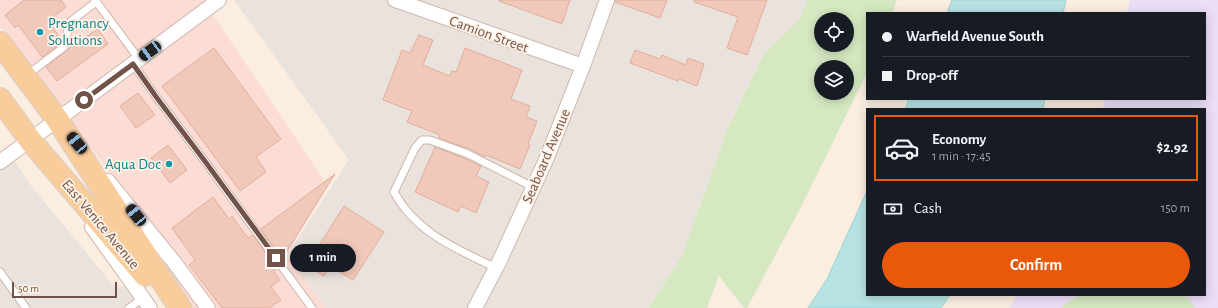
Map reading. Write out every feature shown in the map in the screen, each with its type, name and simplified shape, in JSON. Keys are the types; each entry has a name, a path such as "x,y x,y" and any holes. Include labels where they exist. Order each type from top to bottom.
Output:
{"main road":[{"name":"East Venice Avenue","path":"0,43 57,119 180,308"},
{"name":"East Venice Avenue","path":"0,99 30,140 173,308"}],"street":[{"path":"0,162 219,0"},
{"name":"Camion Street","path":"396,0 583,66"},
{"name":"Seaboard Avenue","path":"475,308 496,268 546,160 607,0"},
{"name":"East Venice Avenue","path":"57,119 174,262 208,308"},
{"name":"East Venice Avenue","path":"30,140 146,303"}],"lane":[{"path":"25,77 64,47 70,22 96,1 136,62 157,98 312,308"},
{"path":"496,268 448,245 429,233 400,204 394,192 415,148 422,140 430,140 468,154 515,179 534,187"},
{"path":"0,272 26,308"},
{"path":"129,308 146,303"}],"shaded area":[{"path":"0,0 203,0 327,185 287,255 326,308 190,308 165,270 167,250 0,27"},
{"path":"234,0 807,0 799,20 765,52 727,130 683,254 649,308 326,308 287,255 349,160"},
{"path":"1130,0 1218,0 1218,308 1009,308 1017,296 1206,296 1206,108 1103,108 1105,100 1206,100 1206,12 1127,12"},
{"path":"6,150 32,187 113,285 145,291 158,308 0,308 0,154"}],"green space":[{"path":"807,0 897,0 892,12 866,12 866,75 854,99 854,60 814,60 814,100 854,100 800,209 747,308 744,308 719,276 707,308 649,308 683,254 727,130 765,52 799,20"},
{"path":"1077,296 1187,296 1195,308 1060,308"}],"water":[{"path":"952,0 1066,0 1063,12 947,12"},
{"path":"909,100 1045,100 1043,108 905,108"},
{"path":"866,193 866,296 949,296 941,308 808,308 827,279"}],"building":[{"name":"Pregnancy Solutions","path":"24,0 61,0 66,7 48,21 61,39 60,44 42,57 18,25 15,28 5,15"},
{"path":"499,0 570,0 562,24"},
{"path":"615,0 667,0 660,18 615,2"},
{"path":"694,0 767,0 747,55 727,48 738,17 694,2"},
{"path":"98,29 108,44 57,81 46,67 68,49"},
{"path":"419,35 433,40 423,65 450,76 452,71 456,72 465,48 522,70 511,99 530,106 526,117 537,121 528,144 530,145 520,169 486,155 485,157 470,149 439,138 440,135 407,122 412,111 383,100 402,50 410,53"},
{"path":"214,48 281,139 256,157 266,172 240,191 162,86"},
{"path":"635,50 660,59 662,55 686,65 688,58 704,64 697,86 679,79 678,81 630,63"},
{"path":"138,93 155,115 136,128 120,106"},
{"name":"Aqua Doc","path":"168,145 187,170 170,183 151,158"},
{"path":"435,147 481,166 476,176 489,182 476,213 461,206 458,212 415,192"},
{"path":"335,174 282,259 261,229"},
{"path":"213,197 229,219 232,216 248,238 253,235 276,268 274,272 280,280 271,287 281,300 270,308 222,308 189,265 195,260 172,228"},
{"path":"344,206 384,232 353,280 330,266 324,276 314,270 320,260 313,255"}],"place":[{"name":"Pregnancy Solutions","path":"40,32"},
{"name":"Aqua Doc","path":"169,164"}],"route":[{"path":"84,100 133,64 276,258"}]}
